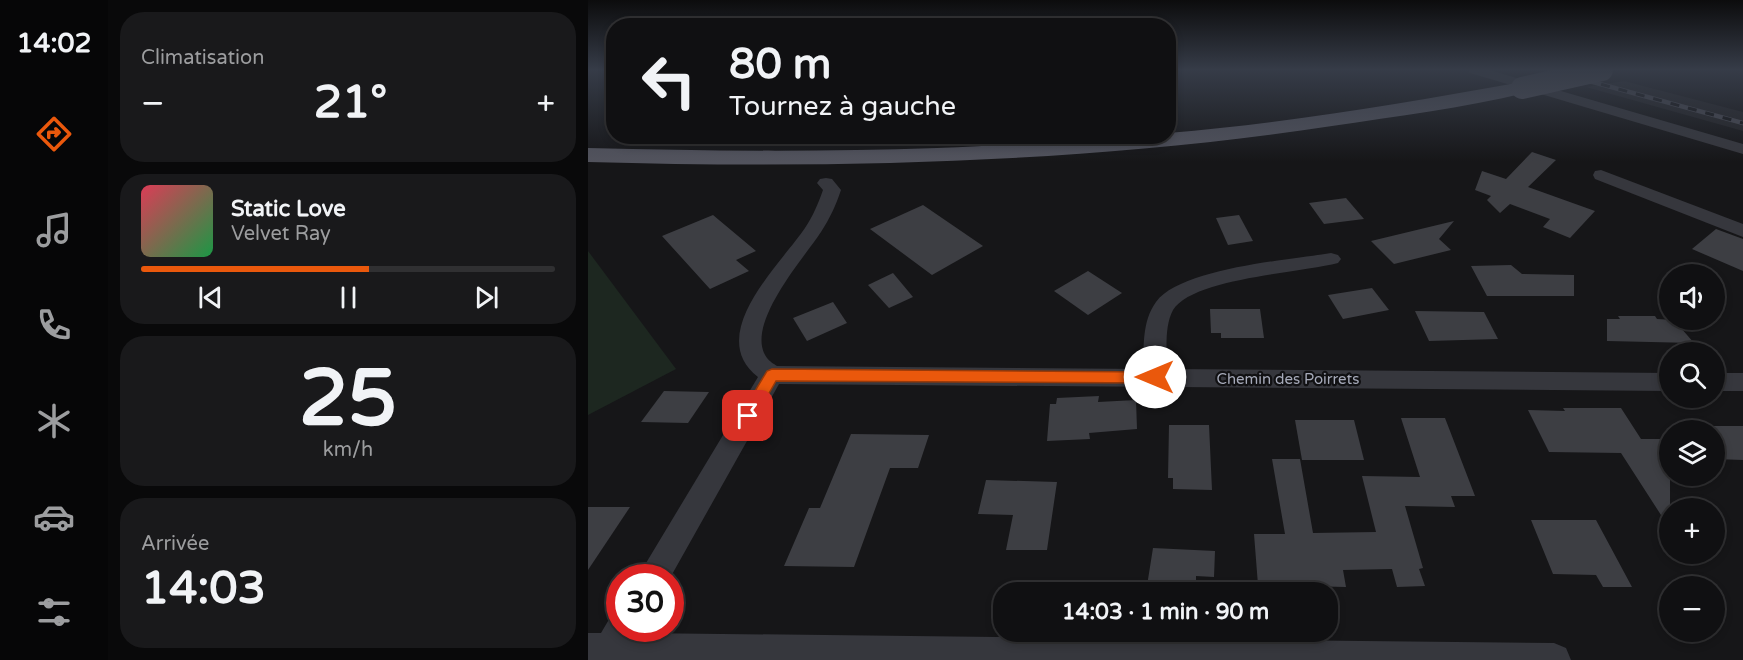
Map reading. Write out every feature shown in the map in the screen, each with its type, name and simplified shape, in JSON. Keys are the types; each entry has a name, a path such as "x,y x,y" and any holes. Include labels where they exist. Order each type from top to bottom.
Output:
{"main road":[{"path":"1176,137 1322,121 1444,101"},
{"path":"588,155 658,158 831,158 1053,151 1116,144"}],"street":[{"path":"1579,101 1743,149"},
{"path":"1601,175 1743,231"},
{"path":"661,564 772,375 756,361 751,350 748,339 754,315 831,196 832,190 826,183"},
{"path":"1155,377 1156,323 1162,307 1172,295 1186,286 1203,281 1331,259"},
{"name":"Chemin des Poirrets","path":"772,375 1659,382"},
{"path":"1725,382 1743,382"},
{"path":"607,643 693,656 774,651 1212,658 1554,660"}],"shaded area":[{"path":"1635,101 1700,101 1743,112 1743,131"},
{"path":"588,251 676,369 588,415"}],"building":[{"path":"1532,152 1556,160 1528,187 1595,211 1570,238 1543,227 1550,219 1510,204 1500,213 1487,200 1491,196 1475,190 1482,171 1506,179"},
{"path":"1346,198 1364,219 1324,224 1309,203"},
{"path":"923,205 983,246 932,275 870,229"},
{"path":"713,215 756,251 736,260 749,271 710,289 662,236"},
{"path":"1239,215 1253,241 1228,245 1216,218"},
{"path":"1454,221 1439,239 1451,250 1394,264 1371,241"},
{"path":"1716,229 1743,239 1743,271 1692,249"},
{"path":"1511,265 1522,274 1574,275 1574,296 1487,296 1471,266"},
{"path":"1088,271 1122,293 1088,315 1054,291"},
{"path":"893,273 913,297 889,308 868,285"},
{"path":"1372,288 1389,310 1343,319 1328,295"},
{"path":"833,302 847,323 807,341 793,318"},
{"path":"1210,309 1260,309 1264,338 1221,338 1221,333 1211,333"},
{"path":"1415,311 1484,312 1498,339 1429,341"},
{"path":"1618,316 1655,316 1659,319 1659,330 1683,330 1693,342 1607,341 1607,319 1620,319"},
{"path":"664,391 709,392 688,423 641,422"},
{"path":"1099,396 1098,402 1136,400 1137,429 1089,433 1090,439 1047,441 1050,404 1056,404 1057,398"},
{"path":"1563,408 1621,408 1641,439 1659,439 1659,486 1670,486 1670,498 1659,498 1659,512 1621,453 1549,452 1528,410 1565,411"},
{"path":"1401,418 1445,418 1475,496 1451,496 1455,507 1405,506 1423,568 1419,569 1425,586 1397,587 1392,569 1343,570 1346,587 1338,587 1338,582 1258,582 1254,534 1285,534 1272,459 1300,459 1313,533 1376,532 1362,476 1420,477"},
{"path":"1295,420 1354,420 1364,460 1302,460"},
{"path":"1169,425 1209,425 1212,490 1173,489 1173,478 1168,478"},
{"path":"1725,426 1743,426 1743,460 1725,459"},
{"path":"851,434 929,435 918,468 890,468 854,567 784,566 809,508 820,508"},
{"path":"986,480 1057,482 1047,550 1006,550 1013,515 978,514"},
{"path":"588,507 630,507 588,570"},
{"path":"1531,520 1596,520 1632,587 1603,587 1596,575 1553,574"},
{"path":"1153,548 1215,551 1214,577 1196,576 1196,582 1148,582"}],"railway":[{"path":"1662,101 1743,123"}],"route":[{"path":"748,416 772,375 1155,377"}]}
